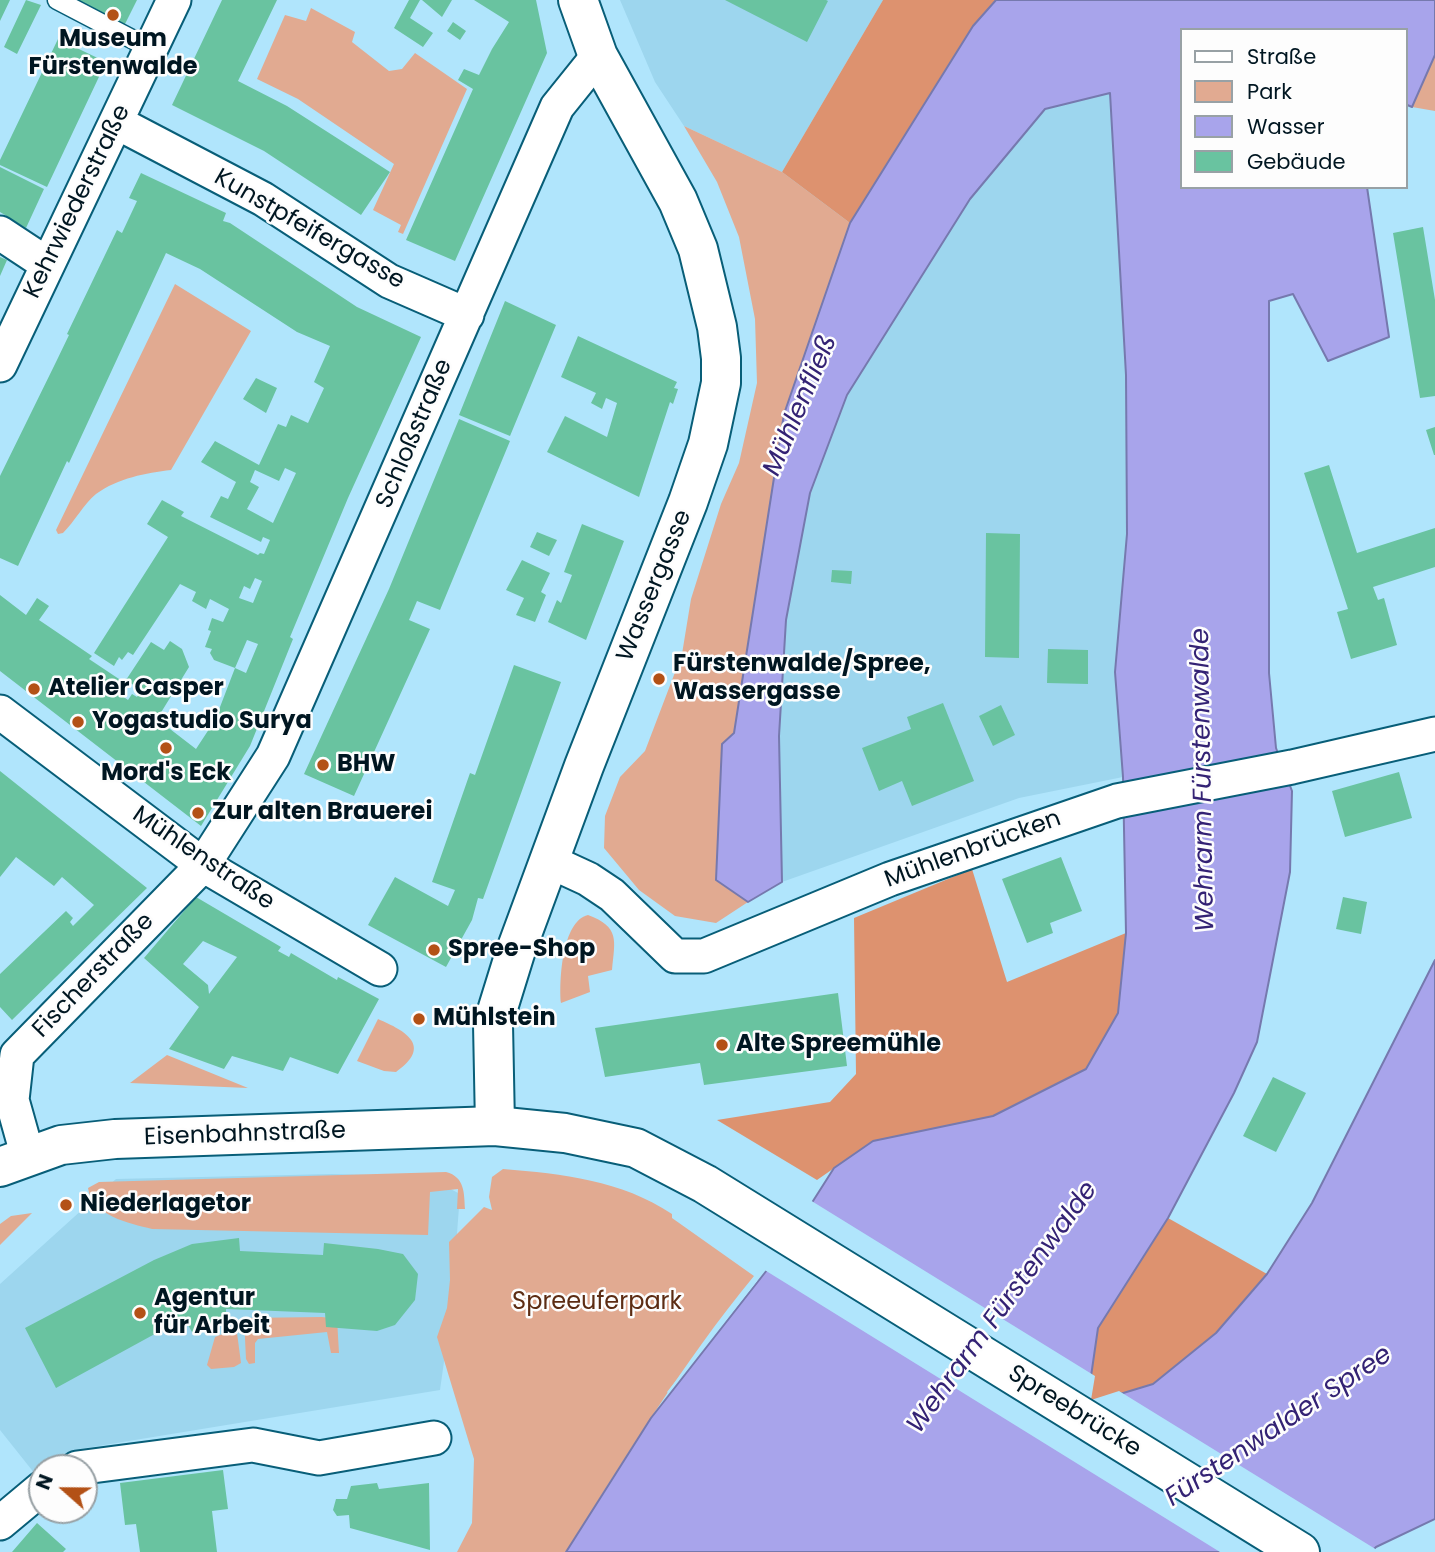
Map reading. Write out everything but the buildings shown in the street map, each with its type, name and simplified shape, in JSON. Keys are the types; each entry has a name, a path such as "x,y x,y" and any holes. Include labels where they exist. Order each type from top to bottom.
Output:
{"main road":[{"path":"578,0 597,56"},
{"name":"Wassergasse","path":"495,1126 493,1024 548,861 688,502 708,444 720,383 721,358 717,327 698,249 678,201 597,56"},
{"name":"Eisenbahnstraße","path":"14,1162 61,1145 115,1139 495,1126 565,1133 636,1148 705,1184"},
{"name":"Spreebrücke","path":"705,1184 1300,1552"}],"street":[{"name":"Kehrwiederstraße","path":"0,365 174,0"},
{"name":"Schloßstraße","path":"203,865 273,756 557,107 597,56"},
{"name":"Kunstpfeifergasse","path":"116,122 263,199 389,281 467,315"},
{"path":"0,233 47,264"},
{"name":"Mühlenstraße","path":"0,712 203,865 380,969"},
{"name":"Mühlenbrücken","path":"548,861 588,879 612,895 676,956 704,956 890,879 1117,801 1292,767 1435,734"},
{"name":"Fischerstraße","path":"14,1162 6,1097 17,1055 203,865"},
{"path":"98,1465 253,1445 319,1458 434,1438"},
{"path":"0,1523 28,1500"}],"lane":[{"path":"57,0 151,49"}],"shaded area":[{"path":"620,0 883,0 782,172 684,126 655,82"},
{"path":"883,0 996,0 973,26 850,223 782,172"},
{"path":"1110,93 1126,375 1127,534 1115,672 1123,777 1019,798 782,882 779,736 786,620 810,493 847,395 970,199 1045,109"},
{"path":"972,869 1007,982 1126,933 1118,1013 1086,1069 993,1116 873,1141 817,1180 717,1120 830,1102 856,1074 854,918"},
{"path":"332,1174 426,1176 460,1194 451,1312 440,1390 80,1449 71,1454 28,1454 28,1465 0,1430 0,1284 116,1179"},
{"path":"1168,1218 1267,1274 1216,1333 1153,1384 1087,1405 1098,1328"}],"green space":[{"path":"311,8 355,32 352,42 389,71 402,69 415,53 467,89 403,234 398,232 401,225 373,210 394,164 298,99 257,79 285,15 306,21"},
{"path":"1435,55 1435,111 1412,107"},
{"path":"684,126 782,172 850,223 784,414 734,734 722,745 716,880 748,902 716,923 675,916 639,890 604,848 605,816 620,777 645,751 682,654 691,599 721,504 739,463 757,383 755,319 739,237 717,182"},
{"path":"175,284 251,331 171,470 132,477 105,488 91,498 63,533 58,534 56,530"},
{"path":"588,915 606,924 613,936 612,970 588,976 590,992 561,1003 564,953 573,928 579,920"},
{"path":"378,1019 406,1034 414,1047 407,1063 396,1072 384,1071 357,1061"},
{"path":"167,1055 248,1088 130,1083"},
{"name":"Spreeuferpark","path":"503,1169 569,1176 633,1193 672,1214 672,1218 754,1276 679,1376 566,1552 457,1552 472,1523 474,1459 437,1337 447,1308 450,1280 449,1242 484,1207 492,1210 489,1197 492,1177"},
{"path":"446,1172 460,1182 464,1192 465,1209 457,1209 458,1189 430,1192 428,1235 152,1229 123,1221 104,1212 91,1198 88,1188 99,1182"},
{"path":"32,1213 0,1245 0,1224 11,1216"},
{"path":"244,1318 337,1319 339,1353 331,1353 327,1332 258,1339 255,1343 255,1363 249,1364 246,1359"},
{"path":"230,1331 237,1333 241,1363 234,1367 211,1369 207,1365 215,1337"}],"water":[{"path":"996,0 1435,0 1435,55 1412,107 1407,105 1407,28 1180,28 1180,189 1367,189 1389,337 1328,361 1293,294 1269,301 1269,673 1276,748 1292,791 1290,872 1257,1042 1234,1093 1168,1218 1098,1328 1087,1404 1153,1384 1216,1333 1267,1274 1312,1203 1435,960 1435,1519 1376,1547 1371,1552 566,1552 651,1418 778,1256 834,1168 873,1141 993,1116 1086,1069 1118,1013 1126,933 1123,777 1115,672 1127,534 1126,375 1110,93 1045,109 970,199 847,395 810,493 786,620 779,736 782,882 748,902 716,880 722,744 734,733 784,414 850,223 973,26"}],"pier":[{"path":"810,1200 1095,1376 1091,1400 1119,1391 1377,1550 1376,1552 1220,1552 763,1269"},
{"path":"756,1279 757,1281 668,1393 667,1392"}],"place":[{"name":"Museum Fürstenwalde","path":"113,15"},
{"name":"Fürstenwalde/Spree, Wassergasse","path":"659,679"},
{"name":"Atelier Casper","path":"34,689"},
{"name":"Yogastudio Surya","path":"78,722"},
{"name":"Mord's Eck","path":"166,748"},
{"name":"BHW","path":"323,765"},
{"name":"Zur alten Brauerei","path":"198,813"},
{"name":"Spree-Shop","path":"434,950"},
{"name":"Mühlstein","path":"419,1019"},
{"name":"Alte Spreemühle","path":"722,1045"},
{"name":"Niederlagetor","path":"66,1205"},
{"name":"Agentur für Arbeit","path":"140,1313"}],"water label":[{"name":"Mühlenfließ","path":"801,406"},
{"name":"Wehrarm Fürstenwalde","path":"1204,780"},
{"name":"Wehrarm Fürstenwalde","path":"1003,1308"},
{"name":"Fürstenwalder Spree","path":"1279,1427"}]}
